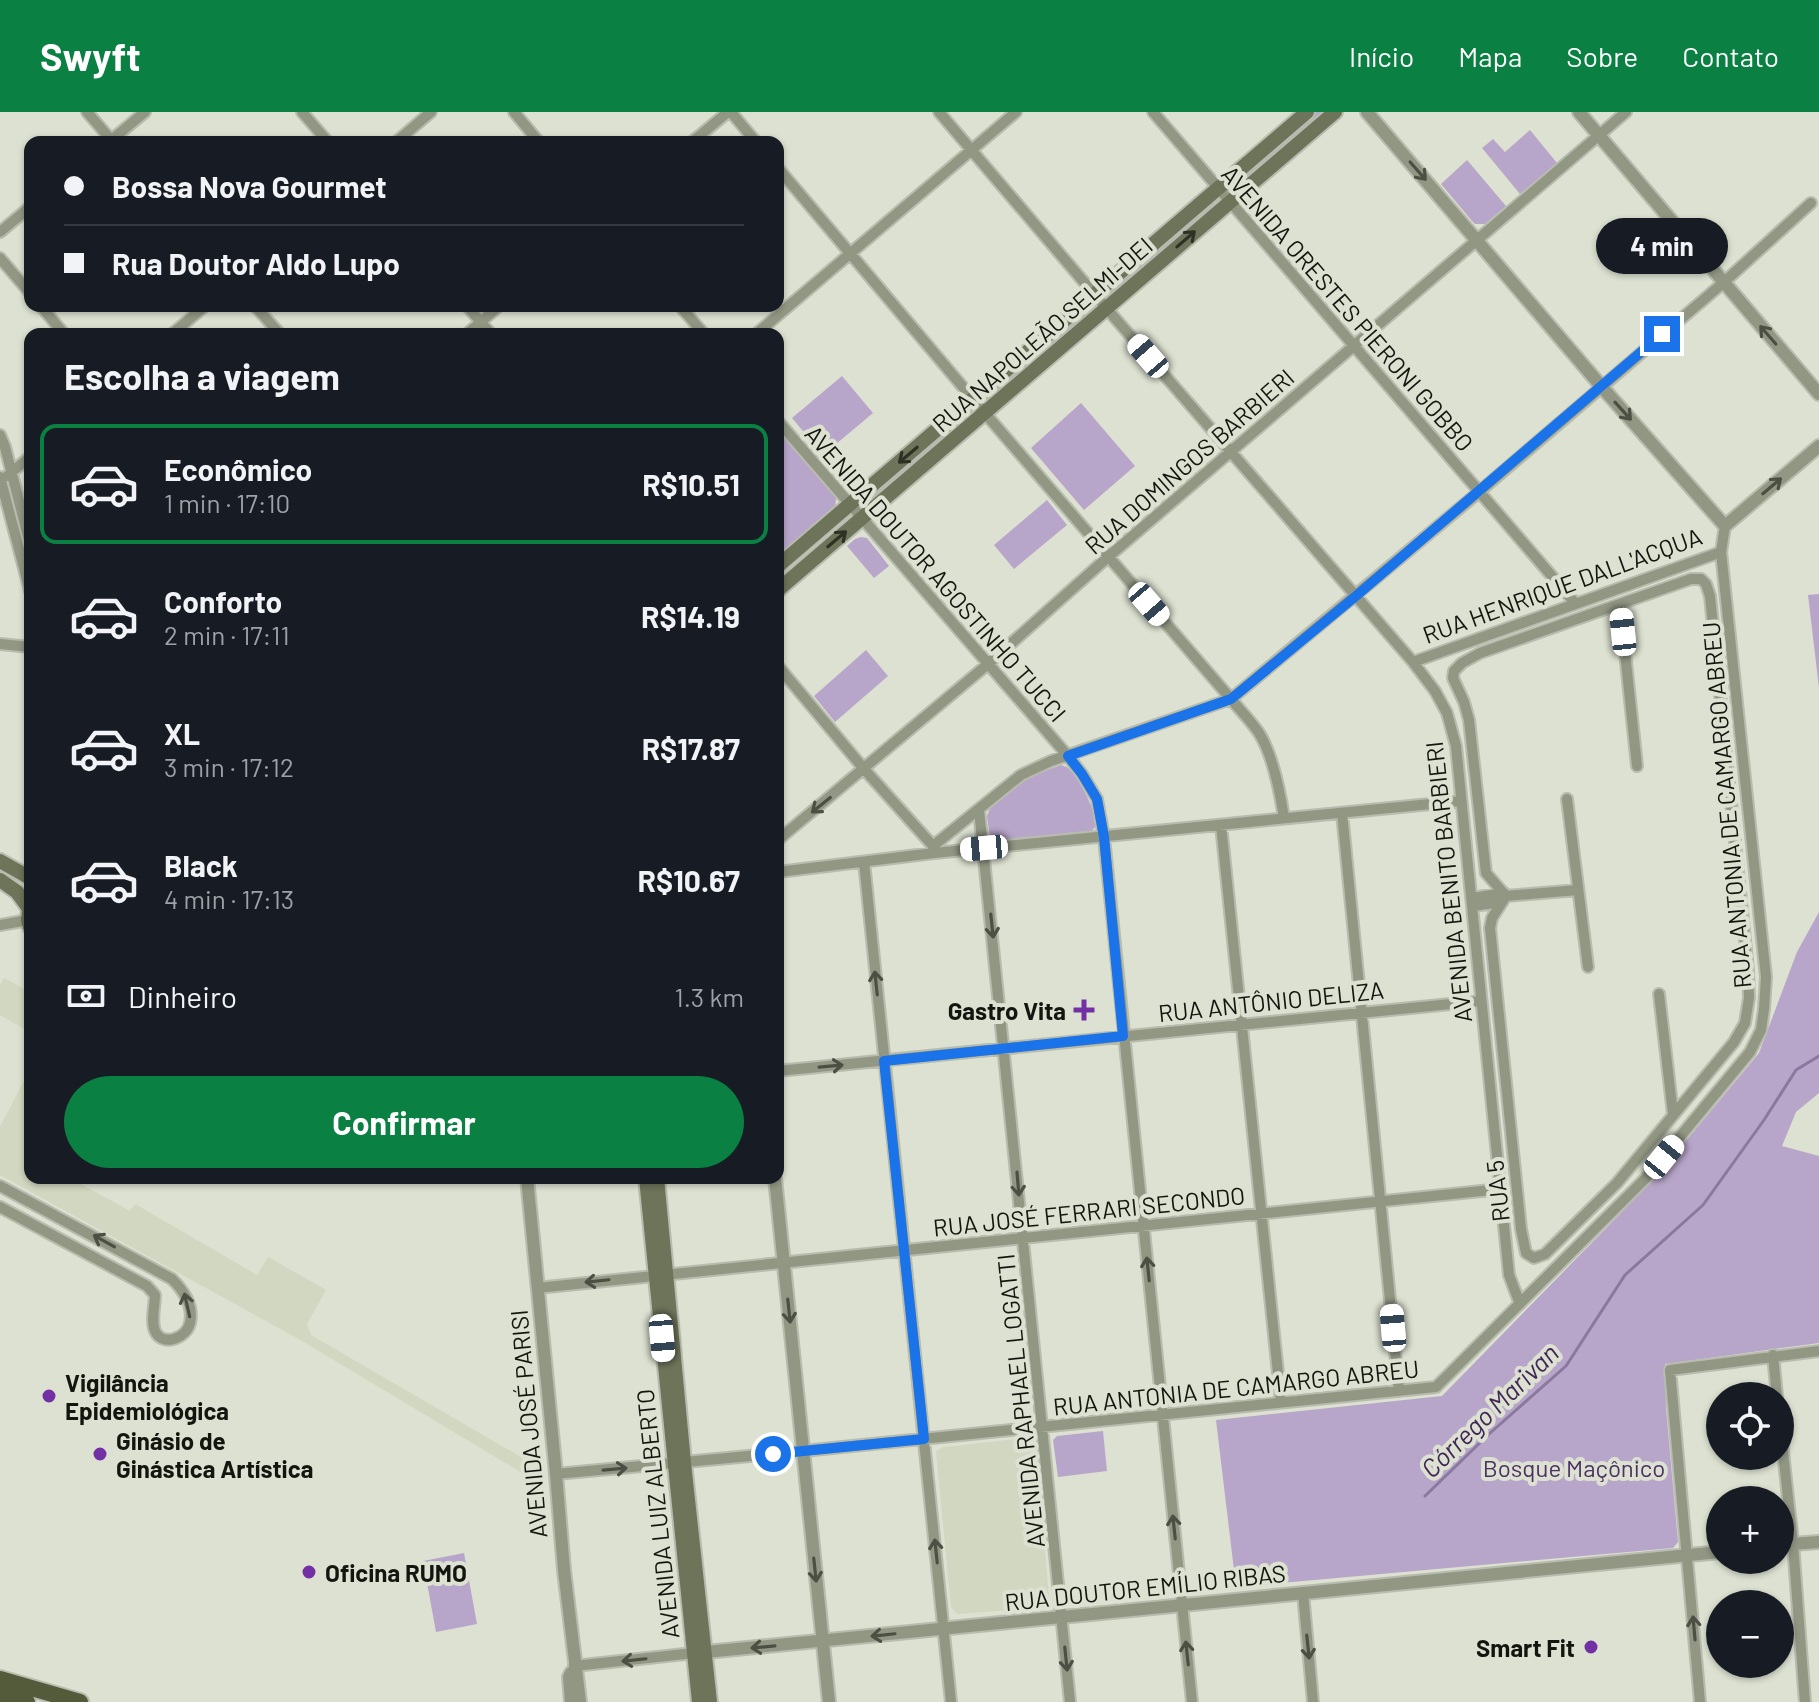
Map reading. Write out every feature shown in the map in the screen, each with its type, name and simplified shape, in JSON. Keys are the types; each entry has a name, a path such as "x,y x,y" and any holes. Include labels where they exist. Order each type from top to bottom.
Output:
{"main road":[{"name":"RUA NAPOLEÃO SELMI-DEI","path":"784,561 1307,112"},
{"name":"RUA NAPOLEÃO SELMI-DEI","path":"784,585 1335,112"},
{"path":"0,861 24,876"},
{"path":"0,880 17,892 24,905"},
{"name":"AVENIDA LUIZ ALBERTO","path":"647,1184 662,1274"},
{"name":"AVENIDA LUIZ ALBERTO","path":"657,1184 662,1274 699,1653 699,1702"},
{"name":"AVENIDA LUIZ ALBERTO","path":"699,1653 710,1702"},
{"path":"0,1679 80,1702"},
{"path":"0,1695 27,1702"}],"street":[{"path":"87,112 107,136"},
{"path":"117,136 145,112"},
{"path":"302,112 323,136"},
{"path":"403,136 431,112"},
{"path":"514,112 534,136"},
{"path":"699,136 729,112 751,136"},
{"name":"AVENIDA BENITO BARBIERI","path":"939,112 1413,662 1447,713 1456,746 1509,1275 1520,1304"},
{"path":"784,310 1016,112"},
{"name":"AVENIDA ORESTES PIERONI GOBBO","path":"1153,112 1575,603"},
{"path":"1367,112 1725,526"},
{"path":"1579,112 1819,394"},
{"name":"RUA DOMINGOS BARBIERI","path":"784,835 988,664 1353,345 1626,112"},
{"path":"784,175 1260,735 1269,757 1284,818"},
{"path":"933,849 1021,775 1231,699 1479,492 1723,283 1811,203"},
{"path":"0,232 24,212"},
{"path":"0,259 24,286"},
{"path":"46,312 59,328"},
{"path":"179,328 198,312"},
{"path":"260,312 275,328"},
{"path":"472,312 486,328"},
{"path":"474,328 492,312"},
{"path":"685,312 699,328"},
{"path":"763,328 782,312"},
{"name":"AVENIDA DOUTOR AGOSTINHO TUCCI","path":"784,428 1068,756 1097,799 1104,837 1192,1702"},
{"path":"0,435 3,477 24,566"},
{"name":"RUA HENRIQUE DALL'ACQUA","path":"1413,662 1721,552 1725,526 1819,446"},
{"path":"3,477 24,461"},
{"path":"3,477 24,528"},
{"name":"RUA ANTONIA DE CAMARGO ABREU","path":"556,1474 1436,1387 1646,1178 1750,1052 1761,1030 1766,977 1721,552"},
{"name":"RUA 5","path":"1691,579 1701,579 1710,596 1748,970 1749,998 1745,1023 1734,1042 1617,1183 1545,1254 1534,1258 1526,1253 1521,1229 1490,928 1504,897 1486,873 1469,720 1453,678 1454,671 1480,653 1691,579"},
{"path":"1620,605 1637,766"},
{"path":"0,644 24,646"},
{"path":"784,673 933,849"},
{"path":"1567,799 1588,967"},
{"path":"784,870 864,862 933,849 984,848 1461,801"},
{"name":"AVENIDA RAPHAEL LOGATTI","path":"979,810 1070,1702"},
{"path":"1342,813 1399,1391"},
{"path":"1221,825 1281,1402"},
{"path":"864,862 951,1702"},
{"path":"1472,902 1578,890"},
{"path":"0,936 3,925 24,916"},
{"path":"1659,994 1673,1114"},
{"name":"RUA ANTÔNIO DELIZA","path":"784,1070 1481,1001"},
{"path":"1669,1080 1676,1088 1687,1090 1696,1085"},
{"name":"AVENIDA JOSÉ PARISI","path":"528,1184 564,1570 580,1702"},
{"path":"776,1184 829,1702"},
{"path":"0,1186 172,1279 184,1291 190,1306 190,1324 185,1334 174,1339 162,1338 156,1332 153,1322 155,1295 147,1286 0,1207"},
{"name":"RUA JOSÉ FERRARI SECONDO","path":"537,1288 1501,1189"},
{"path":"1700,1702 1670,1370 1819,1351"},
{"path":"1773,1355 1776,1382"},
{"path":"1794,1544 1819,1542"},
{"name":"RUA DOUTOR EMÍLIO RIBAS","path":"574,1666 1706,1553"},
{"path":"1790,1574 1805,1702"},
{"path":"1303,1593 1313,1702"},
{"name":"AVENIDA JOSÉ PARISI","path":"571,1702 569,1677 574,1666"}],"shaded area":[{"path":"4,978 24,989 24,1029 0,1015 0,985"},
{"path":"24,1081 24,1184 81,1184 130,1211 135,1204 257,1275 268,1257 326,1290 307,1324 311,1335 531,1463 541,1465 544,1486 297,1338 0,1175 0,1127"},
{"path":"1025,1438 1036,1442 1049,1598 1040,1608 957,1614 951,1607 936,1451 944,1447"}],"green space":[{"path":"1316,112 1327,112 1233,190 1235,182"},
{"path":"1530,130 1557,163 1520,194 1482,148 1493,139 1505,152"},
{"path":"1467,160 1506,206 1485,224 1475,224 1441,184"},
{"path":"1214,202 1215,209 1110,295 1110,289"},
{"path":"1090,306 1094,307 1094,312 992,399 987,399 987,394"},
{"path":"842,376 873,413 823,455 792,418"},
{"path":"1081,403 1135,466 1084,510 1031,448"},
{"path":"970,411 970,418 865,505 864,501"},
{"path":"784,438 836,498 835,510 784,554"},
{"path":"1047,500 1067,525 1014,569 994,545"},
{"path":"861,537 867,538 889,566 874,578 847,546"},
{"path":"1819,594 1819,688 1808,595"},
{"path":"866,650 888,676 835,722 814,696"},
{"path":"1061,765 1077,778 1086,795 1094,814 1094,829 994,841 990,838 987,816 990,808 1023,779"},
{"name":"Bosque Maçônico","path":"1819,912 1819,1093 1796,1112 1782,1146 1819,1156 1819,1343 1665,1364 1678,1542 1673,1548 1236,1587 1216,1420 1442,1396 1655,1178 1759,1053 1797,952"},
{"path":"1103,1431 1107,1471 1058,1477 1053,1440 1057,1436"},
{"path":"464,1553 477,1624 436,1632 423,1561"}],"waterway":[{"name":"Córrego Marivan","path":"1425,1496 1566,1366 1625,1275 1703,1205 1796,1070 1819,1056"}],"place":[{"name":"Gastro Vita","path":"1084,1010"},
{"name":"Vigilância Epidemiológica","path":"49,1396"},
{"name":"Ginásio de Ginástica Artística","path":"100,1454"},
{"name":"Oficina RUMO","path":"309,1572"},
{"name":"Smart Fit","path":"1591,1647"}],"route":[{"path":"773,1454 924,1439 884,1061 1123,1036 1104,837 1097,799 1068,756 1231,699 1662,334"}]}
